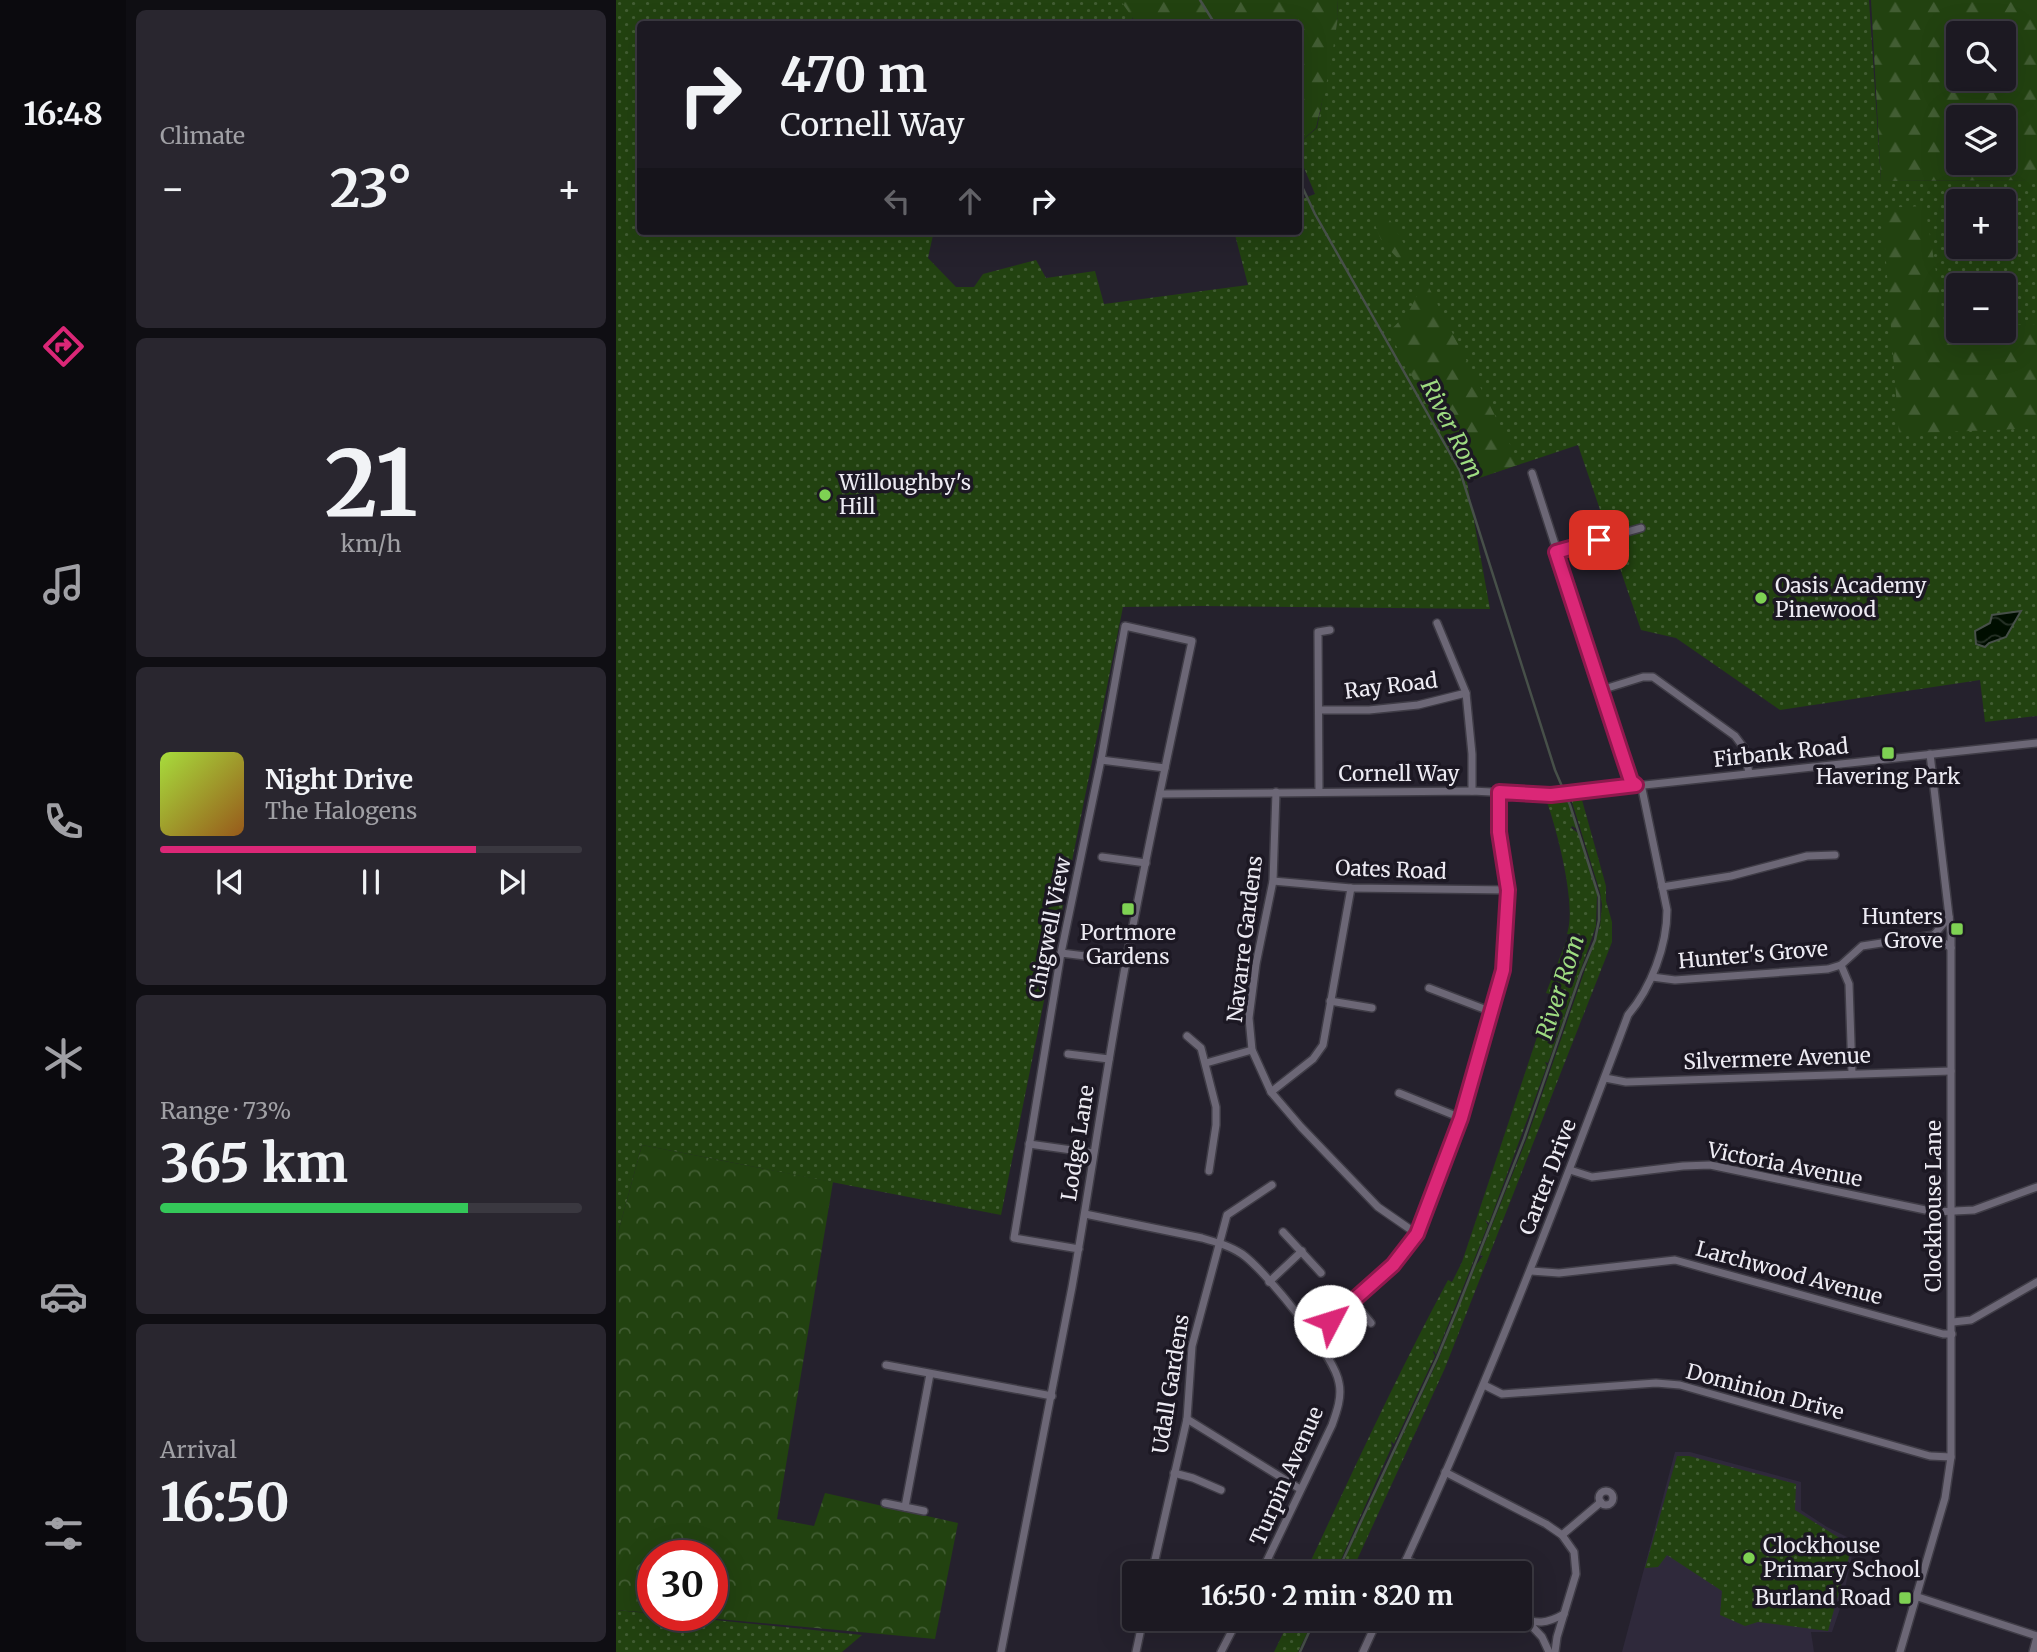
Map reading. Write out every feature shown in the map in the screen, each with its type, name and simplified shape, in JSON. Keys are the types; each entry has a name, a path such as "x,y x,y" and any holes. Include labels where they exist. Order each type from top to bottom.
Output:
{"street":[{"name":"Carter Drive","path":"1406,1559 1484,1385 1531,1270 1628,1015 1642,998 1652,977 1667,925 1642,789 1631,781 1532,473"},
{"path":"1556,552 1641,528"},
{"path":"1437,623 1466,693 1472,754 1472,791"},
{"name":"Chigwell View","path":"1079,1249 1014,1238 1061,953 1101,760 1125,626 1192,640"},
{"path":"1319,792 1318,632 1330,630"},
{"name":"Lodge Lane","path":"1001,1652 1079,1249 1126,961 1192,640"},
{"path":"1601,690 1643,677 1653,677 1735,736 1744,748 1749,773"},
{"name":"Ray Road","path":"1320,710 1369,710 1418,705 1466,693"},
{"name":"Firbank Road","path":"1636,785 2037,743"},
{"name":"Clockhouse Lane","path":"1900,1652 1945,1499 1951,1457 1951,948 1930,754"},
{"path":"1101,760 1165,768"},
{"name":"Cornell Way","path":"1160,794 1472,791 1556,794 1636,785"},
{"name":"Navarre Gardens","path":"1276,792 1273,881 1256,964 1249,1018 1252,1050 1271,1092 1378,1207 1417,1234"},
{"path":"1312,1335 1354,1302 1393,1265 1417,1234 1461,1118 1503,970 1508,890 1499,832 1499,792"},
{"path":"1662,887 1731,876 1807,856 1835,855"},
{"path":"1102,857 1146,863"},
{"name":"Oates Road","path":"1273,881 1351,888 1508,890"},
{"path":"1271,1092 1313,1059 1323,1045 1351,888"},
{"path":"1949,917 1934,935 1951,948"},
{"name":"Hunter's Grove","path":"1652,977 1675,980 1828,969 1841,965 1862,946 1934,935"},
{"path":"1061,953 1126,961"},
{"path":"1841,965 1849,984 1852,1073"},
{"path":"1429,988 1492,1012"},
{"path":"1330,1001 1372,1008"},
{"path":"1187,1036 1201,1048 1216,1107 1209,1171"},
{"path":"1206,1063 1252,1050"},
{"path":"1068,1054 1109,1059"},
{"name":"Silvermere Avenue","path":"1605,1078 1626,1082 1951,1071"},
{"path":"1399,1093 1461,1118"},
{"path":"1029,1144 1093,1153"},
{"name":"Victoria Avenue","path":"1570,1170 1592,1177 1710,1165 1935,1212 1974,1210 2037,1187"},
{"name":"Udall Gardens","path":"1155,1561 1187,1419 1192,1346 1227,1215 1272,1185"},
{"name":"Turpin Avenue","path":"1085,1214 1221,1243 1243,1254 1312,1335 1337,1372 1340,1400 1332,1424 1268,1561"},
{"path":"1283,1232 1321,1273"},
{"path":"1269,1282 1302,1251"},
{"name":"Larchwood Avenue","path":"1531,1270 1559,1273 1675,1260 1943,1334 1952,1334"},
{"path":"1953,1322 1971,1320 2037,1282"},
{"path":"1354,1302 1371,1323"},
{"path":"886,1365 1052,1396"},
{"path":"905,1507 929,1374"},
{"name":"Dominion Drive","path":"1484,1385 1502,1394 1656,1383 1680,1385 1930,1456 1951,1457"},
{"path":"1187,1419 1300,1489"},
{"path":"1445,1472 1546,1524 1562,1535 1574,1552 1576,1574 1555,1652"},
{"path":"1174,1473 1221,1490"},
{"path":"1562,1535 1601,1502"},
{"path":"885,1503 924,1511"},
{"path":"1406,1559 1410,1561"},
{"path":"1918,1597 2037,1636 2033,1652"},
{"path":"1532,1619 1549,1623 1564,1613"},
{"path":"1532,1627 1542,1637 1549,1652"},
{"path":"1136,1652 1140,1631"},
{"path":"1221,1652 1232,1631"},
{"path":"1363,1652 1373,1631"}],"shaded area":[{"name":"Clockhouse Primary School","path":"1675,1452 1690,1452 1801,1482 1801,1510 1855,1541 1842,1603 1832,1632 1811,1632 1814,1652 1622,1652"}],"green space":[{"path":"616,0 1131,2 1133,21 637,21 637,235 933,235 928,258 956,287 974,287 983,274 1036,260 1046,278 1095,271 1104,304 1248,285 1235,235 1302,235 1302,199 1315,194 1302,163 1302,140 1317,128 1338,17 1337,0 1869,0 1881,181 2037,180 2037,716 1985,722 1980,680 1780,710 1676,638 1641,630 1578,445 1467,482 1490,609 1123,607 1001,1215 642,1145 616,1240"},
{"path":"1120,0 1337,0 1338,17 1330,68 1316,128 1302,140 1302,21 1135,21"},
{"path":"1871,0 2037,0 2037,180 1881,181"},
{"path":"1925,206 1946,326 1946,343 2016,343 2016,325 2037,324 2037,428 1899,434 1882,208"},
{"path":"1387,215 1410,254 1402,263 1382,242 1373,220"},
{"path":"1425,280 1520,464 1467,482 1389,332 1409,311"},
{"path":"1571,799 1582,800 1606,886 1606,901 1612,922 1612,942 1445,1368 1357,1561 1344,1561 1438,1360 1476,1265 1483,1256 1480,1255 1527,1138 1600,926 1600,892"},
{"path":"1567,800 1577,829 1572,826 1571,828 1578,833 1597,894 1596,926 1489,1223 1485,1220 1488,1225 1436,1355 1434,1351 1435,1356 1394,1444 1391,1441 1392,1446 1340,1561 1311,1561 1393,1387 1448,1280 1452,1282 1462,1262 1544,1016 1554,995 1546,993 1569,934 1570,905 1560,849 1547,802"},
{"path":"642,1145 833,1182 777,1519 814,1526 825,1493 958,1523 935,1639 728,1620 728,1540 637,1540 637,1612 616,1610 616,1240"},
{"name":"Clockhouse Primary School","path":"1677,1456 1689,1456 1796,1484 1795,1510 1852,1546 1828,1631 1758,1622 1745,1626 1720,1615 1722,1591 1667,1555 1658,1567 1645,1568"},
{"path":"616,1610 637,1612 637,1631 728,1631 728,1621 862,1635 842,1652 616,1652"},
{"path":"1284,1631 1308,1631 1298,1652 1274,1652"}],"water":[{"path":"2021,611 2006,637 1985,647 1976,644 1975,631 1990,623 1992,615"}],"waterway":[{"name":"River Rom","path":"1200,0 1213,21"},
{"name":"River Rom","path":"1302,186 1460,471 1555,770 1570,805 1599,897 1599,920 1595,940 1524,1139 1437,1358 1343,1561"},
{"name":"River Rom","path":"1300,1652 1310,1631"}],"place":[{"name":"Willoughby's Hill","path":"825,495"},
{"name":"Oasis Academy Pinewood","path":"1761,598"},
{"name":"Havering Park","path":"1888,753"},
{"name":"Portmore Gardens","path":"1128,909"},
{"name":"Hunters Grove","path":"1957,929"},
{"name":"Clockhouse Primary School","path":"1749,1558"},
{"name":"Burland Road","path":"1905,1598"}],"route":[{"path":"1330,1321 1393,1265 1417,1234 1461,1118 1503,970 1508,890 1499,832 1499,792 1551,795 1636,785 1631,781 1556,552 1599,540"}]}
